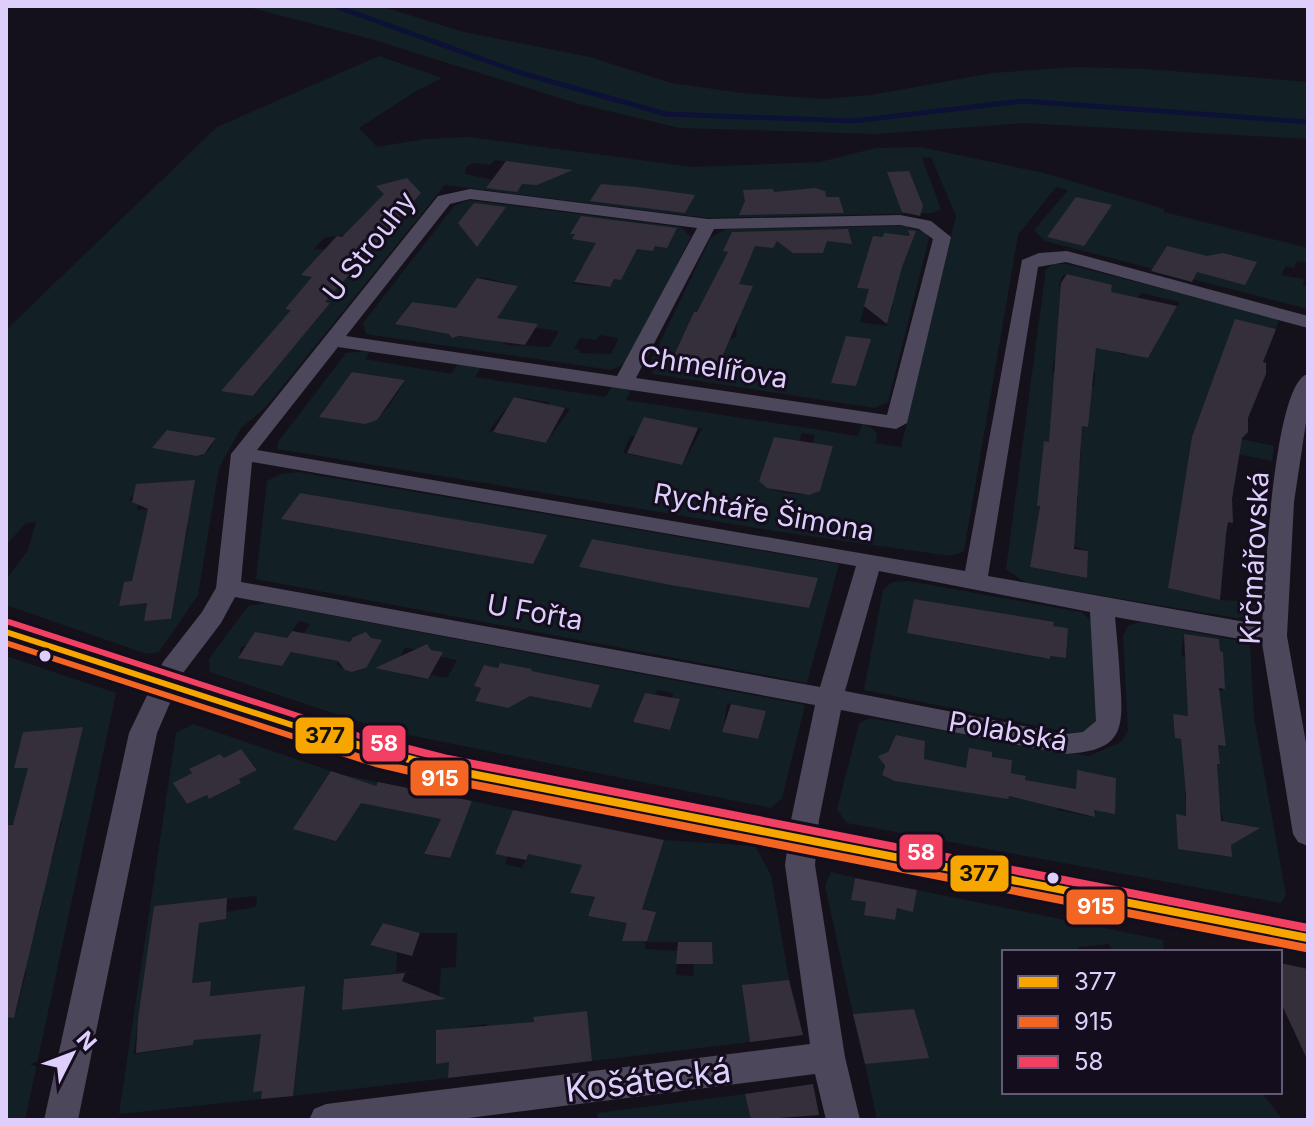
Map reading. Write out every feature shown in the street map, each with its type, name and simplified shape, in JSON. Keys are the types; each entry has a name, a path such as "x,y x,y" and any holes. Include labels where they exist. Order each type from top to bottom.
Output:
{"street":[{"name":"U Strouhy","path":"242,454 444,200 454,195 470,194 708,224 900,220 925,225 942,237"},
{"path":"624,382 708,224"},
{"name":"Chmelířova","path":"334,340 896,423 942,237"},
{"path":"975,582 1029,264 1039,258 1067,256 1308,322"},
{"name":"Krčmářovská","path":"1308,380 1294,418 1283,502 1274,636 1308,834"},
{"path":"61,1120 143,733 172,669 212,617 228,588 242,454"},
{"name":"Rychtáře Šimona","path":"242,454 870,561 1274,636"},
{"path":"843,1120 828,1057 800,865 802,840 830,698 870,561"},
{"name":"U Fořta","path":"228,588 830,698"},
{"name":"Polabská","path":"830,698 1065,744 1086,743 1103,734 1110,721 1102,606"},
{"path":"6,632 379,753 802,840 1308,938"},
{"name":"Košátecká","path":"326,1120 828,1057"}],"shaded area":[{"path":"244,6 380,6 464,32 590,57 671,83 742,93 822,99 871,95 993,73 1076,67 1147,69 1308,82 1308,139 1024,123 876,134 680,128 579,104 371,39"},
{"path":"379,56 442,78 359,128 377,147 425,139 469,137 692,167 820,162 876,148 920,147 1044,173 1164,209 1164,212 1308,248 1308,263 1297,261 1294,268 1286,266 1281,275 1304,279 1303,285 1308,287 1308,309 1045,241 1034,230 1068,190 1056,187 1018,235 964,551 951,556 781,532 277,449 278,442 346,353 370,351 365,359 451,374 458,364 481,367 475,377 605,397 612,387 631,390 626,400 858,436 862,424 877,434 876,443 901,447 956,216 931,157 922,158 941,209 933,213 709,218 445,185 266,407 241,428 219,468 198,595 159,652 147,654 6,605 6,580 28,550 36,522 26,523 6,545 6,330 217,127","holes":["495,160 511,162 498,181 465,174 466,167 473,163 490,165","344,235 380,242 373,251 314,249 324,238","241,368 260,371 255,378 267,380 254,396 222,390","352,372 405,380 382,413 367,421 327,418 323,411","515,397 570,409 546,443 489,431","645,417 702,429 682,465 623,453 630,436 635,436","168,430 216,438 210,449 201,456 153,448","802,433 815,435 813,443 833,446 820,491 788,494 759,481 774,437 799,441","193,490 190,505 137,510 138,502 129,500 134,494","188,526 185,542 140,546 143,529","178,578 171,619 144,621 147,603 119,605 124,582"]},
{"path":"469,200 681,227 691,237 627,363 611,370 366,334 363,323 454,206","holes":["594,262 624,266 621,271 625,272 621,279 614,279 610,287 573,284 582,266 590,267","482,277 517,286 510,297 468,293 478,283 477,279","411,302 435,306 418,329 396,323","459,317 495,322 489,332 478,331 474,338 448,333","515,323 530,323 536,328 559,331 550,347 507,345 503,342","600,335 619,338 611,354 579,353 580,350 574,348 580,338 596,340"]},
{"path":"904,226 925,232 929,238 888,402 875,408 653,374 650,363 711,237 726,229","holes":["863,267 896,271 894,280 899,281 897,288 891,288 890,292 857,288","866,301 893,305 887,326 860,322","694,312 715,314 713,320 737,323 736,337 697,334 691,319"]},
{"path":"1054,264 1067,264 1279,319 1276,329 1235,320 1241,439 1274,446 1272,461 1192,445 1168,588 1220,600 1258,602 1257,615 1237,618 1026,583 1006,569 1046,269","holes":["1068,274 1113,286 1108,294 1092,295 1059,286 1062,276","1141,293 1179,302 1170,319 1131,308","1059,323 1156,344 1148,358 1125,355 1058,330","1054,359 1076,362 1076,368 1095,371 1094,386 1059,381 1059,373 1052,372","1050,436 1081,447 1080,465 1042,460 1045,441 1049,442","1039,490 1078,496 1077,512 1039,513","1071,545 1088,551 1086,578 1071,575 1071,571 1059,569 1058,573 1031,567 1033,547 1060,551"]},
{"path":"298,472 839,564 807,683 256,579 267,481 281,474","holes":["300,493 449,519 433,547 282,519","488,526 512,560 473,553","592,539 817,579 809,608 579,567"]},
{"path":"909,581 1081,612 1094,623 1099,718 1092,731 1071,733 864,690 883,590 892,582","holes":["915,599 1053,623 1053,626 1068,628 1066,658 1050,656 1049,659 953,642 953,638 907,633"]},
{"path":"266,603 805,705 782,798 771,808 384,730 210,672 209,659 248,606","holes":["299,621 310,624 282,666 239,657 241,647 287,638","354,635 381,641 364,670 352,672 337,665 338,661 318,657 350,642","405,648 442,652 440,657 457,660 447,678 405,675 395,666","500,663 507,708 475,701 481,688 474,686 484,665 498,668","562,678 600,685 591,708 553,701","657,690 673,693 672,698 680,700 670,730 633,722 645,693 655,695","727,703 766,711 757,739 723,732"]},
{"path":"1141,622 1250,643 1254,717 1286,895 1281,903 847,823 837,810 859,723 870,718 1089,756 1121,742 1128,731 1123,635 1129,625","holes":["1184,634 1219,639 1220,651 1223,652 1223,691 1208,688 1187,658 1181,656","1173,714 1223,721 1226,746 1218,745 1220,764 1183,759 1181,739 1175,738","896,735 925,741 924,759 906,783 883,775 884,754 890,745 893,746","992,752 992,757 1012,760 1011,773 1026,776 1023,799 971,791","1077,771 1116,778 1094,810 1094,817 1057,810 1059,786 1076,789","1185,793 1219,799 1231,857 1179,849 1176,815 1186,816"]},
{"path":"6,656 116,693 25,1120 6,1120 6,1014 16,1013 26,972 19,933 35,931 44,894 6,864 52,860 62,821 6,825","holes":["83,727 69,782 28,768 14,768 23,732"]},
{"path":"193,724 331,771 294,829 343,775 378,782 367,804 441,819 424,854 449,859 472,801 513,810 495,854 508,856 505,864 522,868 526,860 523,855 539,815 558,819 548,845 551,858 582,865 571,893 595,897 650,881 664,840 755,846 771,875 789,980 752,984 754,1000 744,1002 750,1042 592,1061 587,1011 533,1018 537,1067 486,1024 443,1030 443,1039 436,1040 436,1063 449,1062 448,1078 293,1096 298,1050 253,1092 262,1091 261,1099 119,1114 176,733","holes":["241,749 257,769 239,779 241,783 210,799 207,795 187,804 174,783 192,773 189,769 220,754 224,758","257,896 256,907 226,912 225,919 199,923 197,944 149,947 154,906","594,900 655,911 646,941 627,923 588,916","383,923 420,933 457,933 456,967 441,968 439,1000 416,1002 344,979 418,971 396,972 397,952 370,945","645,942 712,942 713,963 694,964 693,976 676,975 677,951 645,949","211,981 210,996 304,986 302,1014 195,1024 193,1045 134,1054 140,1004 192,983"]},
{"path":"831,872 855,878 851,899 866,902 864,914 894,920 897,908 913,911 917,890 1163,940 1164,950 1112,950 1109,944 1078,947 1079,950 1002,950 1002,1094 1263,1094 1283,1120 877,1120 865,1064 928,1057 914,1009 853,1014 825,886"},
{"path":"745,1094 751,1120 597,1120 597,1113"}],"building":[{"path":"506,161 573,170 537,185 522,184 517,192 486,188"},
{"path":"909,171 923,206 920,216 902,212 887,172"},
{"path":"407,178 421,193 325,302 330,303 253,396 221,391 291,310 285,309 312,277 301,275 337,236 342,237 384,194 376,186"},
{"path":"601,184 695,195 685,213 590,201"},
{"path":"815,188 825,191 826,197 839,197 844,213 739,215 745,201 743,190 773,189 774,192"},
{"path":"1076,197 1112,205 1084,246 1047,237"},
{"path":"474,203 506,207 477,247 458,223"},
{"path":"581,216 677,228 667,248 655,246 653,251 637,249 621,280 614,279 610,287 574,282 596,243 572,239 575,234 570,234"},
{"path":"848,229 852,244 827,241 823,253 793,253 777,241 773,248 755,246 739,284 753,286 715,373 690,370 692,365 671,362 694,312 697,312 728,252 723,251 732,232"},
{"path":"908,230 916,231 902,267 887,324 864,306 869,289 857,288 873,236 883,237 884,233 910,236"},
{"path":"1167,246 1207,256 1223,253 1257,262 1245,285 1197,272 1192,282 1151,271"},
{"path":"1067,274 1112,285 1111,292 1177,306 1148,358 1096,348 1088,427 1082,426 1074,549 1088,551 1087,578 1030,567 1040,506 1037,506 1044,441 1049,442 1061,283"},
{"path":"477,278 518,286 497,318 538,324 525,345 459,336 452,338 449,334 395,324 412,302 456,308"},
{"path":"1235,319 1276,329 1263,362 1266,363 1266,374 1248,418 1248,432 1242,438 1232,499 1233,523 1228,522 1226,534 1220,600 1168,588 1192,437"},
{"path":"846,336 871,339 856,386 831,383"},
{"path":"352,372 405,380 377,420 365,424 319,417"},
{"path":"514,397 565,408 546,443 493,432"},
{"path":"644,417 698,428 682,465 627,453"},
{"path":"167,430 216,438 204,454 197,456 152,448"},
{"path":"774,437 833,446 820,491 809,495 767,488 759,481"},
{"path":"195,480 171,619 144,621 147,603 119,606 124,582 132,581 148,509 132,502 136,484"},
{"path":"300,493 547,535 533,564 281,519"},
{"path":"592,539 818,578 809,608 671,585 579,567"},
{"path":"914,599 1054,622 1053,626 1068,628 1066,658 1050,656 1050,659 907,633"},
{"path":"292,631 350,642 353,637 366,632 371,638 382,640 366,668 352,672 345,670 338,661 291,652 282,666 238,658 255,632 287,638"},
{"path":"1184,634 1219,639 1220,651 1223,652 1225,689 1219,688 1226,746 1218,745 1220,764 1217,764 1221,821 1260,828 1231,845 1232,857 1178,849 1176,814 1186,816 1186,793 1181,739 1175,738 1173,714 1188,716"},
{"path":"427,644 431,650 443,652 428,679 375,668"},
{"path":"500,663 600,685 591,708 530,696 508,708 475,701 481,688 474,686 484,665 498,668"},
{"path":"645,693 680,699 670,730 633,722"},
{"path":"731,704 766,711 758,739 722,732"},
{"path":"83,727 14,1018 6,1017 6,825 13,825 28,768 14,768 23,732"},
{"path":"896,735 925,741 924,759 966,768 969,748 992,752 992,757 1012,760 1011,773 1026,776 1025,780 1076,789 1077,770 1116,778 1115,814 1094,810 1095,817 1009,796 1008,799 895,781 882,775 885,766 878,756 888,752"},
{"path":"241,749 257,770 239,779 241,783 209,799 207,795 187,804 173,783 192,773 189,769 220,754 224,758"},
{"path":"331,771 376,786 378,782 472,801 450,858 424,854 441,819 361,803 336,841 293,829"},
{"path":"513,810 664,840 642,909 656,912 647,941 622,941 627,923 588,916 595,897 570,893 582,865 528,854 526,860 495,854"},
{"path":"855,878 917,890 913,912 897,908 895,920 864,915 866,902 851,900"},
{"path":"227,898 226,919 199,923 192,983 211,981 210,996 305,986 293,1096 261,1099 262,1091 253,1092 261,1034 194,1040 193,1045 136,1053 154,906"},
{"path":"383,923 420,933 412,956 370,945"},
{"path":"678,942 712,942 713,964 676,964"},
{"path":"1282,963 1308,969 1308,1061 1282,1005"},
{"path":"405,973 402,981 446,999 342,1010 344,979"},
{"path":"789,980 803,1035 750,1042 742,985"},
{"path":"914,1009 929,1058 865,1064 853,1014"},
{"path":"587,1011 592,1061 448,1078 449,1062 436,1064 436,1030 534,1022 533,1017"},
{"path":"813,1084 819,1115 751,1120 745,1094"}],"waterway":[{"path":"335,6 521,73 666,114 853,121 1023,101 1308,122"}],"transit line":[{"name":"58","path":"9,622 382,743 448,759 1308,928"},
{"name":"377","path":"6,632 379,753 446,769 1308,938"},
{"name":"915","path":"6,643 376,763 444,779 1306,948"}]}
